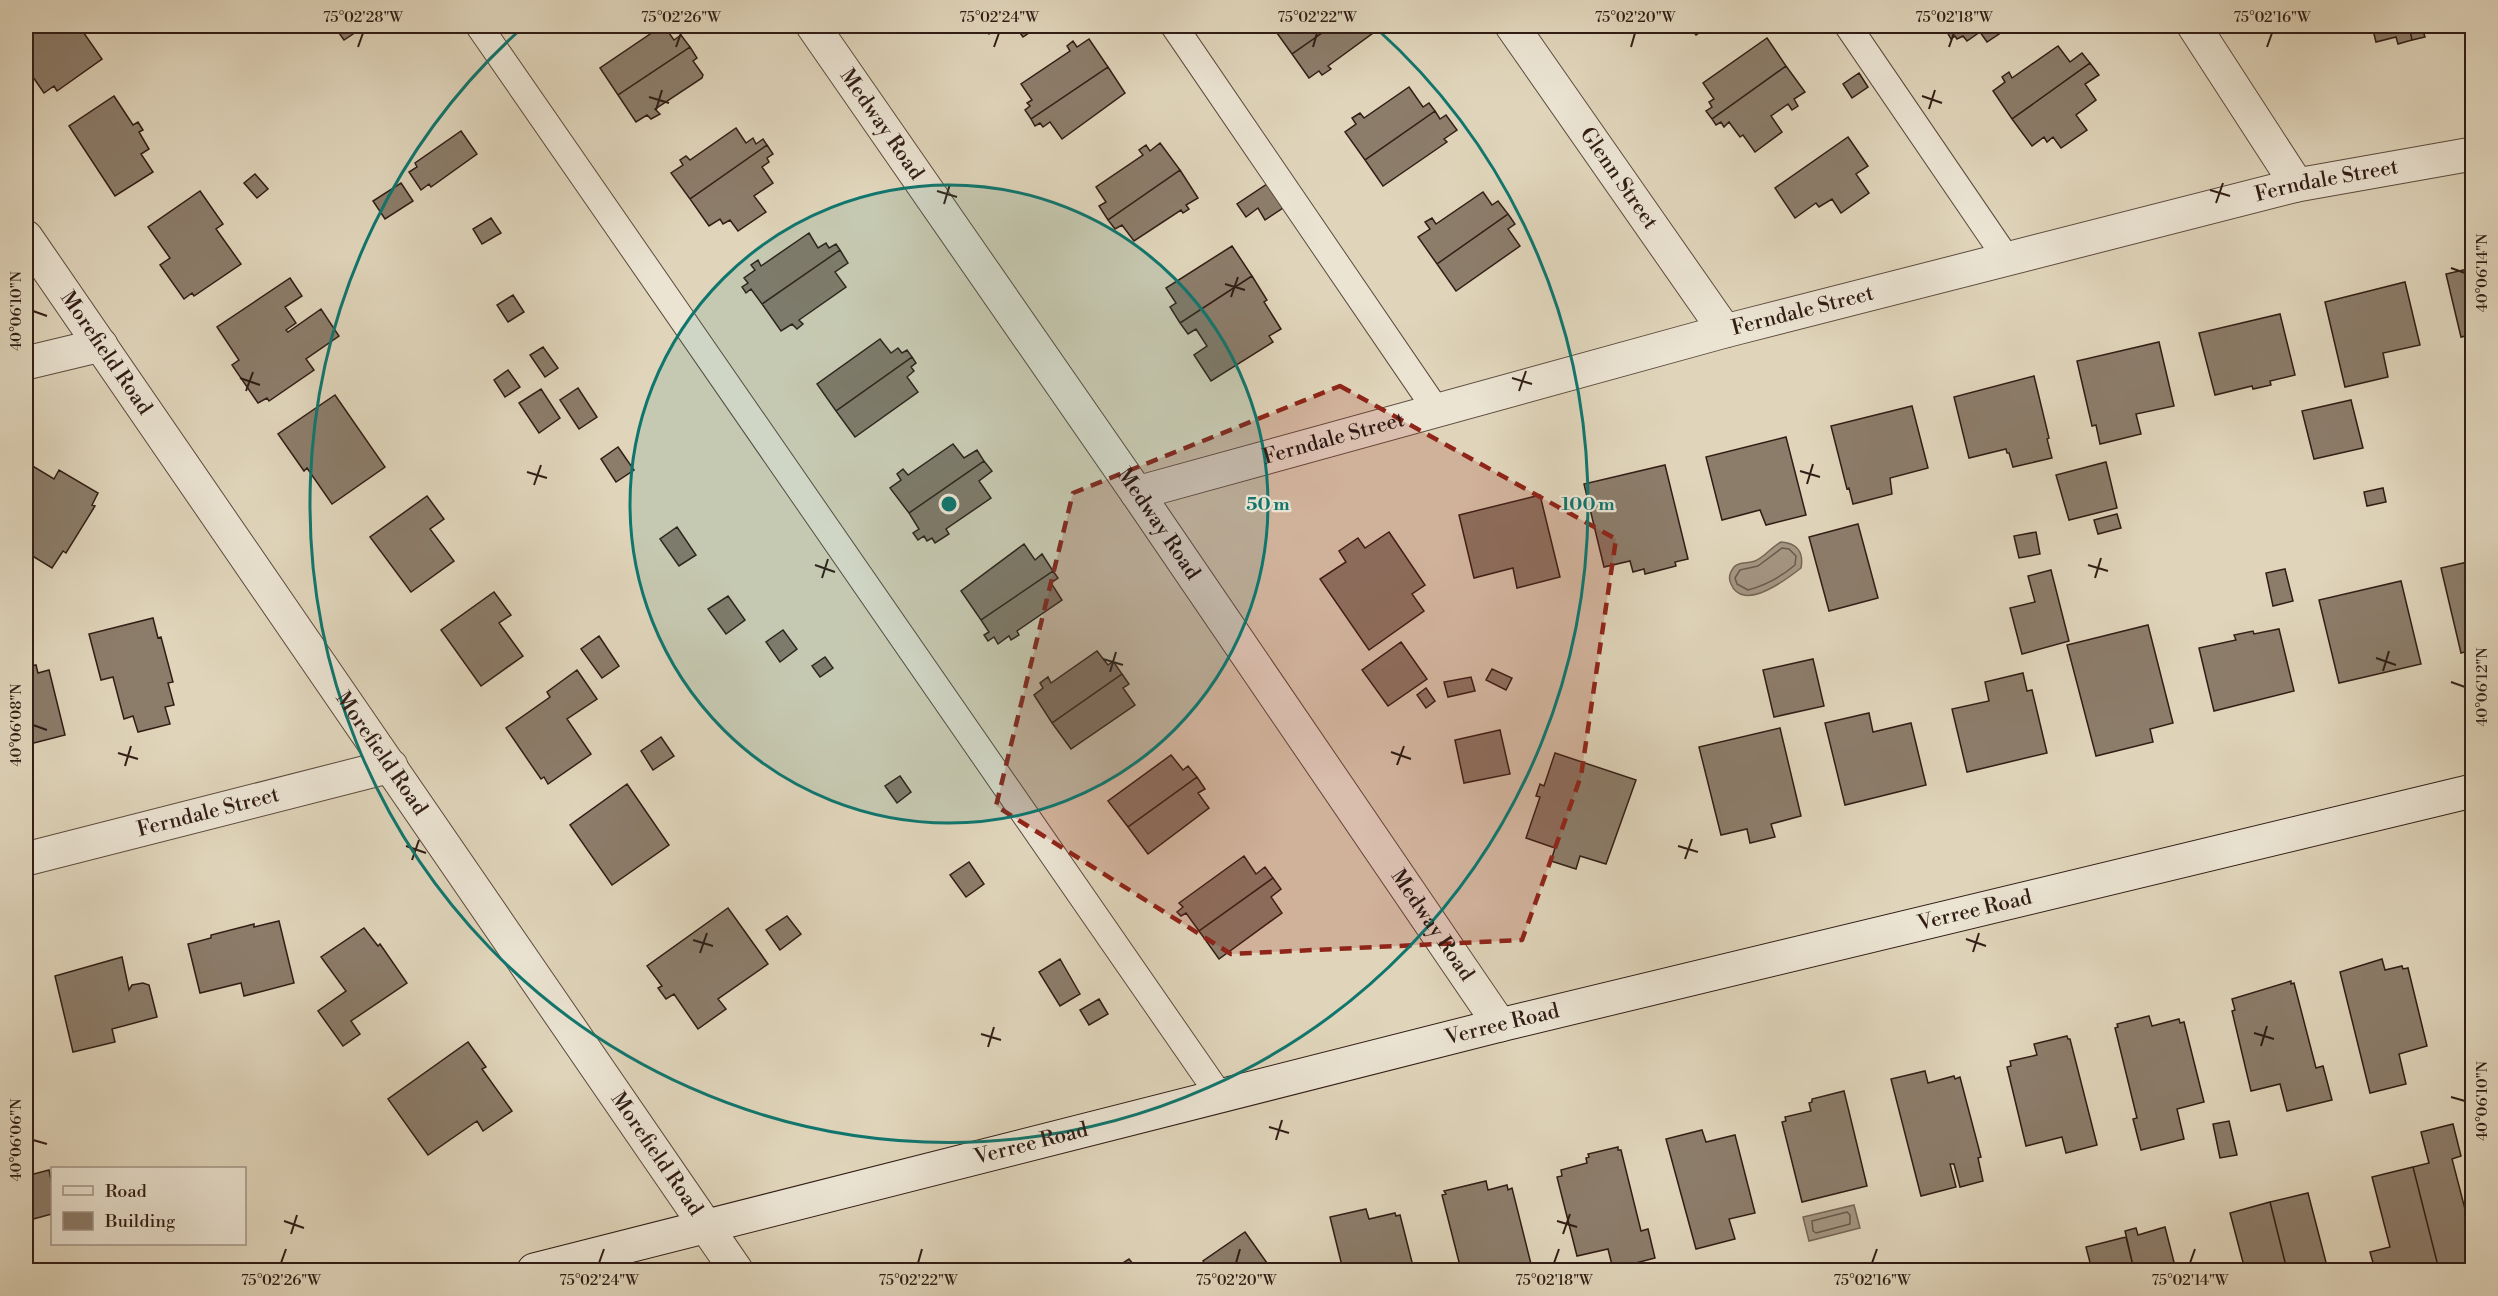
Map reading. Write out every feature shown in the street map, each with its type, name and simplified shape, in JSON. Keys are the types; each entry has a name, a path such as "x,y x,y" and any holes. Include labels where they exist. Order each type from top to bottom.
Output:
{"street":[{"name":"Medway Road","path":"813,26 1137,493 1500,1025"},
{"name":"Glenn Street","path":"1512,26 1725,331"},
{"path":"2194,26 2297,185"},
{"name":"Ferndale Street","path":"1137,493 1725,331 2297,185 2472,154"},
{"name":"Morefield Road","path":"26,237 736,1270"},
{"path":"26,363 101,345"},
{"name":"Ferndale Street","path":"26,859 391,766"},
{"name":"Verree Road","path":"534,1270 1500,1025 2472,791"}],"lane":[{"path":"479,26 1220,1096"},
{"path":"1174,26 1437,411"},
{"path":"1848,26 2007,260"}],"highlighted area":[{"path":"1340,386 1616,539 1581,776 1522,940 1231,954 996,806 1073,493"}],"water":[{"path":"1781,542 1791,544 1798,549 1802,562 1801,568 1776,586 1755,595 1737,592 1730,580 1734,567 1759,559"},
{"path":"1854,1205 1860,1228 1809,1241 1803,1217"}],"building":[{"path":"26,26 79,26 102,59 57,91 54,86 44,93 26,67 26,54 29,52 26,46"},
{"path":"334,26 365,26 344,40"},
{"path":"662,26 674,40 681,35 690,47 618,95 600,68"},
{"path":"983,26 1000,26 989,34"},
{"path":"1015,26 1039,26 1023,37"},
{"path":"1272,26 1332,26 1292,54"},
{"path":"1332,26 1367,26 1373,33 1328,66 1331,69 1322,75 1319,71 1309,78 1292,54"},
{"path":"1689,26 1709,26 1696,35"},
{"path":"1948,26 1997,26 2002,32 1987,42 1980,32 1967,41 1963,36 1957,39 1955,36 1951,39 1947,32 1951,30"},
{"path":"2372,26 2409,26 2412,40 2398,44 2396,37 2376,42"},
{"path":"2409,26 2442,26 2423,31 2425,37 2412,40"},
{"path":"1767,38 1786,66 1712,119 1706,111 1712,107 1709,102 1714,99 1703,83"},
{"path":"1089,39 1108,67 1031,119 1025,110 1030,106 1027,103 1032,100 1021,84 1070,51 1067,46 1073,41 1077,47"},
{"path":"2058,46 2070,62 2082,53 2090,63 2012,119 1993,91 2005,82 2002,77 2009,72 2012,78"},
{"path":"690,47 697,58 693,61 703,75 702,78 655,109 660,114 651,119 647,115 636,122 618,95"},
{"path":"2090,63 2099,75 2085,84 2096,100 2076,115 2087,130 2061,148 2053,137 2047,142 2044,137 2032,146 2012,119"},
{"path":"1786,66 1805,92 1794,99 1798,106 1792,110 1788,104 1771,116 1782,132 1755,152 1743,135 1740,137 1729,122 1724,127 1721,122 1716,125 1712,119"},
{"path":"1108,67 1125,93 1062,139 1050,122 1043,127 1040,123 1035,126 1031,119"},
{"path":"1859,73 1868,87 1852,98 1843,84"},
{"path":"1409,87 1423,107 1429,103 1435,111 1365,160 1345,132 1356,124 1352,118 1360,113 1364,118"},
{"path":"114,96 133,125 138,122 143,130 139,132 149,149 141,154 153,172 115,196 69,126"},
{"path":"1435,111 1440,119 1446,115 1457,130 1444,139 1447,142 1383,186 1365,160"},
{"path":"736,128 746,143 753,138 756,144 763,139 767,145 690,199 671,173 683,165 680,160 686,156 690,160"},
{"path":"461,131 477,154 431,187 429,184 421,190 409,172 417,167 415,163"},
{"path":"1848,137 1868,166 1856,174 1869,193 1841,213 1832,199 1819,207 1816,203 1795,218 1775,188"},
{"path":"1160,143 1180,170 1108,220 1099,206 1106,202 1096,187 1143,155 1139,150 1146,145 1150,151"},
{"path":"767,145 773,154 767,158 769,162 762,167 773,183 754,196 766,212 738,231 730,220 723,224 720,219 709,226 690,199"},
{"path":"1180,170 1198,198 1186,205 1189,209 1183,213 1181,210 1134,241 1122,225 1115,229 1108,220"},
{"path":"255,174 268,189 257,198 244,183"},
{"path":"401,183 413,201 385,219 373,201"},
{"path":"1267,184 1283,208 1265,220 1258,208 1246,217 1237,204"},
{"path":"200,191 223,224 216,229 241,264 194,296 192,293 184,299 160,265 170,258 148,227"},
{"path":"1483,192 1492,205 1498,201 1508,214 1437,264 1418,237 1430,229 1425,222 1432,218 1436,224"},
{"path":"1508,214 1515,224 1508,229 1520,246 1456,291 1437,264"},
{"path":"491,218 501,233 482,244 473,229"},
{"path":"809,233 818,248 826,243 829,248 836,244 840,250 762,304 751,289 746,293 742,287 748,283 744,278 755,270 751,265 758,260 761,266"},
{"path":"1232,246 1252,276 1180,323 1170,307 1176,303 1166,288"},
{"path":"840,250 848,263 835,272 846,287 799,320 803,324 797,329 792,324 781,331 762,304"},
{"path":"2472,268 2472,362 2466,336 2461,337 2446,274"},
{"path":"1252,276 1267,300 1264,302 1281,329 1269,336 1273,342 1211,381 1194,355 1207,346 1196,329 1188,334 1180,323"},
{"path":"290,278 302,296 285,307 296,323 286,330 288,332 321,309 339,336 306,359 314,370 269,401 267,398 258,403 232,365 239,360 217,327"},
{"path":"2405,282 2420,345 2383,353 2388,377 2345,387 2325,302"},
{"path":"513,295 524,312 508,322 497,305"},
{"path":"2280,314 2295,375 2270,381 2271,385 2253,389 2252,386 2215,395 2199,333"},
{"path":"880,339 891,353 898,348 902,353 907,350 912,357 836,411 817,384"},
{"path":"2159,342 2174,406 2136,414 2141,434 2100,444 2096,425 2092,426 2077,361"},
{"path":"543,347 558,368 545,377 530,355"},
{"path":"912,357 916,363 911,367 914,371 907,377 918,392 855,437 836,411"},
{"path":"508,370 520,387 505,397 494,380"},
{"path":"2034,376 2052,458 2013,467 2006,449 1969,458 1954,397"},
{"path":"578,388 597,417 579,429 560,400"},
{"path":"541,389 560,418 539,433 519,403"},
{"path":"335,395 385,467 332,504 307,468 304,471 278,434"},
{"path":"2351,400 2363,448 2314,459 2302,411"},
{"path":"1912,406 1928,468 1890,478 1892,494 1853,504 1831,426"},
{"path":"1786,437 1806,515 1766,525 1760,510 1722,520 1706,457"},
{"path":"953,444 964,458 977,450 984,461 909,513 890,488 901,480 897,474 903,469 908,475"},
{"path":"618,447 634,470 616,482 601,459"},
{"path":"984,461 992,471 979,481 991,498 946,529 949,534 935,543 932,538 927,541 924,536 918,540 913,533 919,529 909,513"},
{"path":"26,462 54,479 59,470 98,493 92,505 95,506 66,553 63,551 52,568 26,552"},
{"path":"2106,462 2117,508 2069,520 2056,475"},
{"path":"1665,465 1688,559 1675,562 1676,566 1645,574 1644,569 1633,572 1630,561 1604,567 1584,484"},
{"path":"2383,488 2386,502 2367,506 2364,492"},
{"path":"1540,495 1560,577 1517,588 1513,568 1474,578 1459,515"},
{"path":"427,496 444,519 430,529 454,561 411,592 370,537"},
{"path":"2117,514 2121,528 2098,534 2094,520"},
{"path":"1858,524 1878,598 1829,611 1809,537"},
{"path":"677,527 696,555 679,566 660,539"},
{"path":"1389,532 1425,585 1412,594 1424,611 1369,650 1320,579 1346,562 1339,551 1358,538 1365,548"},
{"path":"2036,532 2040,554 2019,558 2014,536"},
{"path":"1024,544 1035,560 1042,554 1053,571 981,620 961,591"},
{"path":"2472,561 2472,650 2461,653 2441,568"},
{"path":"2285,569 2293,601 2273,606 2266,573"},
{"path":"2051,570 2069,641 2022,654 2010,608 2035,602 2028,576"},
{"path":"1053,571 1058,578 1051,583 1062,600 1017,631 1019,635 1011,640 1009,636 998,644 994,637 988,641 984,635 989,632 981,620"},
{"path":"2401,581 2421,664 2339,683 2319,600"},
{"path":"494,592 511,615 499,623 523,656 481,686 441,630"},
{"path":"728,596 745,620 726,634 708,609"},
{"path":"153,618 158,638 161,637 173,682 168,683 174,705 165,707 170,724 138,732 133,716 124,719 113,677 101,680 89,634"},
{"path":"2148,625 2173,723 2150,729 2153,742 2096,756 2067,645"},
{"path":"2279,629 2294,691 2214,711 2199,648 2236,640 2234,635"},
{"path":"783,630 797,649 780,662 766,642"},
{"path":"599,636 619,666 602,678 581,649"},
{"path":"1401,642 1427,679 1388,706 1362,670"},
{"path":"1097,651 1108,665 1113,661 1122,674 1052,723 1034,695 1043,688 1040,683 1048,677 1051,683"},
{"path":"825,657 833,668 820,677 812,666"},
{"path":"1813,659 1824,706 1774,717 1763,670"},
{"path":"36,665 38,673 49,670 65,735 26,745 26,667"},
{"path":"1492,669 1512,678 1506,690 1486,680"},
{"path":"577,670 597,699 567,719 591,754 548,784 544,777 541,779 506,728 550,697 547,692"},
{"path":"2023,673 2027,691 2032,690 2047,753 1967,772 1952,709 1989,701 1985,682"},
{"path":"1122,674 1129,684 1123,688 1135,705 1071,749 1052,723"},
{"path":"1471,677 1475,691 1448,697 1444,682"},
{"path":"1426,688 1435,701 1426,708 1417,695"},
{"path":"1869,713 1873,732 1911,723 1926,785 1845,805 1825,723"},
{"path":"1780,728 1801,816 1771,824 1775,837 1750,843 1747,829 1721,835 1699,747"},
{"path":"1500,730 1510,774 1464,783 1455,740"},
{"path":"661,737 674,756 653,770 641,751"},
{"path":"1555,753 1636,780 1606,864 1580,856 1576,869 1551,861 1555,848 1526,838 1540,797 1536,796 1540,784 1544,786"},
{"path":"1171,755 1183,770 1188,766 1197,777 1128,827 1108,801"},
{"path":"900,776 911,792 897,803 885,786"},
{"path":"1197,777 1205,789 1198,793 1209,808 1148,854 1128,827"},
{"path":"627,784 669,845 612,885 570,825"},
{"path":"1244,856 1256,874 1265,867 1273,878 1199,931 1186,913 1181,916 1177,912 1183,907 1179,903"},
{"path":"969,862 984,884 966,897 950,875"},
{"path":"1273,878 1281,889 1271,897 1282,913 1219,959 1199,931"},
{"path":"728,908 768,964 718,999 726,1009 698,1029 674,994 666,999 658,988 662,986 647,966"},
{"path":"787,916 801,934 780,950 766,930"},
{"path":"279,921 294,983 244,996 241,983 200,993 188,944 211,938 211,935 254,924 254,927"},
{"path":"364,928 378,946 380,944 407,983 351,1021 360,1034 343,1046 318,1011 346,991 321,957"},
{"path":"122,957 129,990 132,985 143,983 149,985 157,1017 112,1029 115,1042 73,1052 55,976"},
{"path":"1060,959 1080,994 1060,1006 1039,972"},
{"path":"2382,959 2385,970 2402,966 2403,969 2408,968 2427,1046 2399,1054 2406,1084 2370,1093 2340,972"},
{"path":"2291,981 2291,984 2294,983 2316,1068 2323,1066 2332,1100 2287,1111 2280,1084 2251,1091 2232,1011 2235,1010 2232,999"},
{"path":"1099,999 1108,1014 1089,1025 1080,1010"},
{"path":"2149,1016 2152,1026 2179,1019 2180,1023 2184,1022 2204,1102 2177,1109 2184,1139 2141,1150 2133,1119 2137,1118 2115,1028 2118,1027 2117,1024"},
{"path":"2067,1036 2070,1039 2097,1145 2066,1153 2062,1137 2026,1146 2007,1067 2011,1066 2010,1061 2037,1055 2034,1044"},
{"path":"468,1042 486,1067 482,1069 512,1111 483,1131 477,1121 428,1155 388,1099"},
{"path":"1925,1071 1928,1083 1954,1076 1955,1079 1960,1077 1981,1157 1978,1158 1983,1181 1960,1187 1954,1164 1950,1164 1956,1187 1921,1196 1891,1079"},
{"path":"1844,1091 1867,1186 1802,1202 1782,1122 1786,1121 1785,1117 1811,1111 1809,1103 1812,1099"},
{"path":"2229,1121 2237,1155 2220,1158 2213,1124"},
{"path":"2453,1124 2461,1156 2452,1159 2472,1236 2472,1264 2439,1270 2413,1167 2429,1163 2421,1132"},
{"path":"1702,1130 1706,1142 1735,1135 1755,1213 1729,1219 1735,1239 1696,1249 1666,1139"},
{"path":"1618,1147 1618,1150 1621,1150 1641,1231 1648,1229 1655,1258 1613,1269 1608,1249 1577,1256 1557,1177 1562,1176 1561,1170 1587,1163 1588,1154"},
{"path":"2413,1167 2439,1270 2375,1270 2370,1252 2390,1247 2372,1177"},
{"path":"49,1170 51,1214 26,1221 26,1176"},
{"path":"1486,1181 1488,1190 1507,1185 1508,1190 1512,1188 1532,1268 1461,1270 1442,1195 1446,1194 1444,1191"},
{"path":"2308,1193 2328,1270 2287,1270 2270,1202"},
{"path":"2270,1202 2287,1270 2245,1270 2230,1213"},
{"path":"1366,1209 1369,1219 1395,1213 1396,1216 1400,1215 1414,1270 1343,1270 1330,1217"},
{"path":"2165,1227 2176,1270 2134,1270 2125,1231 2136,1228 2138,1235"},
{"path":"1245,1232 1272,1270 1204,1269 1207,1266 1203,1261"},
{"path":"2126,1237 2134,1270 2092,1270 2086,1247"},
{"path":"1129,1259 1138,1270 1112,1270"},
{"path":"967,1263 973,1270 956,1270"},
{"path":"2022,1264 2024,1270 1995,1270"}]}
